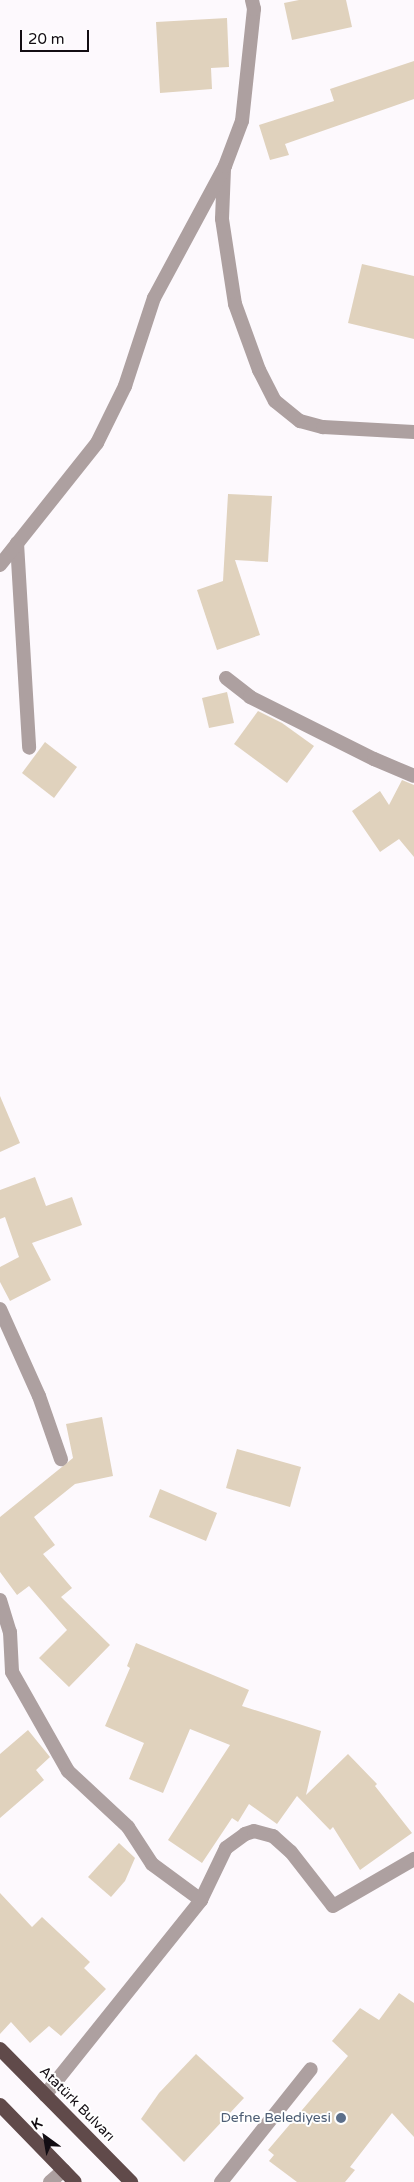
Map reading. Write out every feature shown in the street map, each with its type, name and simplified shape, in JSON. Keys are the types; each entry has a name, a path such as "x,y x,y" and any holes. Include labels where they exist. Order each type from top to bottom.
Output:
{"highway":[{"name":"Atatürk Bulvarı","path":"0,2050 131,2182"},
{"path":"0,2105 75,2182"}],"street":[{"path":"0,565 97,443 126,386 154,298 225,166 242,120 255,3"},
{"path":"225,166 222,219 235,304 259,370 275,401 300,421 323,427 414,432"},
{"path":"17,542 29,748"},
{"path":"226,678 250,697 414,776"},
{"path":"0,1309 38,1396 61,1459"},
{"path":"0,1600 10,1632 12,1672 68,1771 128,1827 152,1864 202,1900"},
{"path":"45,2094 202,1900 226,1848 254,1831 273,1836 292,1852 333,1906 414,1859"},
{"path":"221,2182 311,2069"},
{"path":"50,2182 64,2170"}],"building":[{"path":"299,0 346,0 352,27 292,40 284,3"},
{"path":"227,18 229,67 211,68 212,89 160,93 156,22"},
{"path":"414,61 414,99 285,144 289,155 270,160 259,125 334,101 330,89"},
{"path":"362,264 414,276 414,339 348,323"},
{"path":"228,494 272,496 268,562 235,560 260,635 217,650 197,590 223,581"},
{"path":"227,692 234,723 209,728 202,698"},
{"path":"258,711 282,723 314,746 287,783 234,744"},
{"path":"45,742 77,767 54,798 22,773"},
{"path":"402,780 414,785 414,857 399,839 380,852 352,811 380,791 389,805"},
{"path":"0,1096 20,1143 0,1152"},
{"path":"35,1177 46,1206 72,1197 82,1225 32,1243 51,1280 10,1301 0,1282 0,1267 19,1257 5,1217 0,1219 0,1190"},
{"path":"102,1417 113,1476 75,1484 34,1517 55,1545 43,1554 72,1588 61,1597 110,1645 69,1687 39,1658 67,1630 29,1586 17,1595 0,1572 0,1517 73,1458 66,1424"},
{"path":"237,1449 301,1467 290,1507 226,1488"},
{"path":"160,1489 217,1513 206,1541 149,1517"},
{"path":"136,1643 249,1690 242,1706 321,1731 306,1795 348,1754 377,1784 375,1786 412,1833 360,1870 333,1827 330,1830 297,1796 277,1824 249,1804 238,1822 232,1818 202,1863 168,1840 230,1745 190,1729 163,1793 129,1779 144,1743 105,1726 130,1668 127,1666"},
{"path":"28,1730 50,1757 36,1770 44,1780 0,1818 0,1754"},
{"path":"119,1843 135,1858 125,1881 111,1897 88,1877"},
{"path":"0,1893 32,1927 42,1917 90,1962 84,1968 106,1989 61,2036 49,2026 30,2043 11,2022 0,2034"},
{"name":"Defne Belediyesi","path":"399,1993 414,2003 414,2137 392,2113 350,2167 355,2170 345,2182 297,2182 269,2161 274,2155 268,2150 348,2056 332,2041 360,2008 379,2020"},
{"path":"196,2054 244,2098 184,2162 141,2119 159,2093"}],"place":[{"name":"Defne Belediyesi","path":"341,2118"}]}
